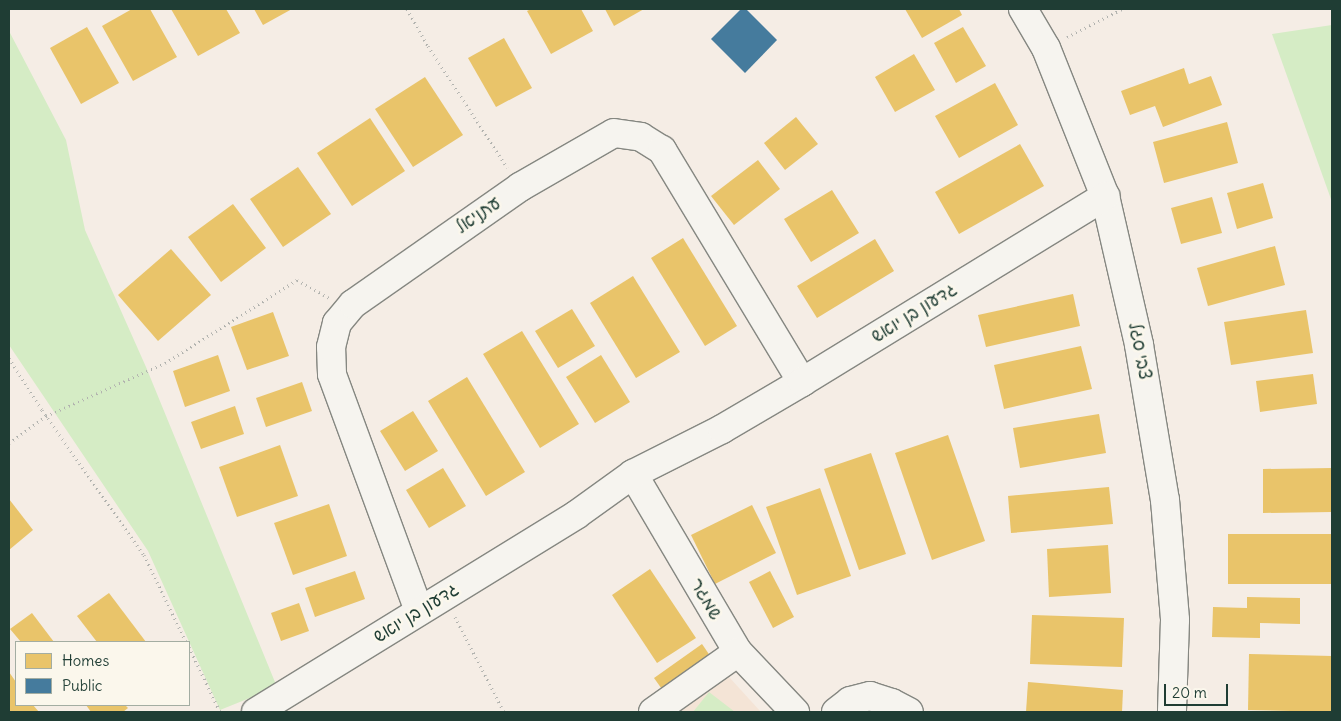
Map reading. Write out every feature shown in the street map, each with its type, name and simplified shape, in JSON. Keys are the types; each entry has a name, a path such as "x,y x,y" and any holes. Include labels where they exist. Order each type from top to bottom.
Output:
{"street":[{"name":"צבי סגל","path":"1023,9 1046,48 1105,196 1140,345 1165,500 1175,620 1172,712"},
{"name":"עתניאל","path":"419,610 332,374 331,347 337,323 349,309 520,186 614,133 641,136 662,150 802,382"},
{"name":"גדעון בן יואש","path":"256,712 419,610 802,382 1105,196"},
{"name":"שמגר","path":"637,481 738,652 795,712"},
{"path":"653,712 738,652"},
{"path":"836,712 850,700 870,696 892,703 909,712"}],"path":[{"path":"408,9 428,46 520,186"},
{"path":"1060,40 1122,9"},
{"path":"9,443 46,416 165,363 297,280 349,309"},
{"path":"9,358 46,416 144,554 186,641"},
{"path":"455,616 504,712"},
{"path":"190,649 220,712"}],"shaded area":[{"path":"729,677 761,712 679,712"}],"green space":[{"path":"1332,25 1332,202 1272,34"},
{"path":"9,31 66,140 85,230 146,367 277,687 220,710 148,551 9,345"},
{"path":"709,692 735,712 693,712"}],"building: Homes":[{"path":"132,9 150,9 177,57 133,81 102,26"},
{"path":"171,9 226,9 240,33 198,56"},
{"path":"254,9 292,9 263,25"},
{"path":"531,9 581,9 593,31 551,54 527,11"},
{"path":"605,9 644,9 614,26"},
{"path":"905,9 959,9 962,15 922,38"},
{"path":"87,27 119,83 81,104 50,48"},
{"path":"963,27 986,66 956,83 934,43"},
{"path":"504,38 532,88 496,107 468,58"},
{"path":"914,54 935,90 895,112 875,77"},
{"path":"1184,68 1189,84 1211,76 1222,105 1163,127 1155,106 1130,115 1121,91"},
{"path":"425,77 463,135 413,167 375,109"},
{"path":"995,83 1018,125 959,158 935,116"},
{"path":"796,117 818,144 785,170 764,143"},
{"path":"370,118 405,171 352,206 317,153"},
{"path":"1227,122 1238,163 1164,183 1153,142"},
{"path":"1020,144 1044,186 959,234 935,192"},
{"path":"758,160 780,189 734,225 711,196"},
{"path":"298,167 331,214 283,247 250,199"},
{"path":"1263,183 1273,218 1237,229 1227,193"},
{"path":"832,190 859,233 811,262 784,219"},
{"path":"1212,197 1222,233 1181,244 1171,208"},
{"path":"233,204 266,248 221,282 188,237"},
{"path":"683,238 737,326 705,346 651,258"},
{"path":"875,239 894,271 817,318 797,286"},
{"path":"1275,246 1285,285 1208,306 1197,268"},
{"path":"171,249 211,295 158,341 118,295"},
{"path":"633,276 680,352 636,378 590,303"},
{"path":"1073,294 1080,326 986,347 978,315"},
{"path":"572,309 595,346 558,368 535,331"},
{"path":"1306,310 1313,353 1231,365 1224,322"},
{"path":"273,312 289,356 247,370 231,327"},
{"path":"522,331 579,424 540,448 483,354"},
{"path":"1081,346 1092,389 1004,409 994,365"},
{"path":"218,355 230,391 185,407 173,371"},
{"path":"601,355 630,402 595,423 566,377"},
{"path":"1313,374 1317,404 1260,412 1256,381"},
{"path":"467,377 525,472 486,496 428,401"},
{"path":"302,382 312,411 266,427 256,398"},
{"path":"235,406 244,434 201,449 191,422"},
{"path":"413,411 438,451 405,471 380,431"},
{"path":"1099,414 1106,453 1020,468 1013,428"},
{"path":"948,435 985,541 932,560 895,453"},
{"path":"280,445 298,496 237,517 219,467"},
{"path":"871,453 906,554 859,570 824,469"},
{"path":"443,468 466,506 429,528 406,490"},
{"path":"1332,468 1332,512 1263,513 1263,469"},
{"path":"1109,487 1113,524 1011,533 1008,496"},
{"path":"820,488 851,576 797,595 766,507"},
{"path":"9,499 33,530 9,550"},
{"path":"329,504 347,556 293,575 274,523"},
{"path":"752,505 776,553 715,584 691,535"},
{"path":"1228,534 1332,534 1332,584 1228,584"},
{"path":"1108,545 1111,593 1049,597 1047,549"},
{"path":"650,569 696,638 657,663 612,595"},
{"path":"355,571 365,599 315,617 305,588"},
{"path":"770,571 794,617 773,628 749,582"},
{"path":"109,593 145,641 96,641 77,616"},
{"path":"1247,597 1300,598 1300,624 1260,623 1260,638 1212,637 1213,607 1247,608"},
{"path":"299,603 309,631 281,641 271,613"},
{"path":"32,613 53,641 20,641 10,629"},
{"path":"1032,615 1124,618 1122,667 1030,664"},
{"path":"702,644 717,666 669,699 654,678"},
{"path":"1249,654 1332,656 1332,712 1248,710"},
{"path":"9,672 15,681 15,706 34,706 39,712 9,712"},
{"path":"1028,682 1123,690 1122,712 1026,712"},
{"path":"87,706 126,706 128,708 123,712 91,712"}],"building: Public":[{"path":"741,9 746,9 777,40 745,73 711,39"}]}
